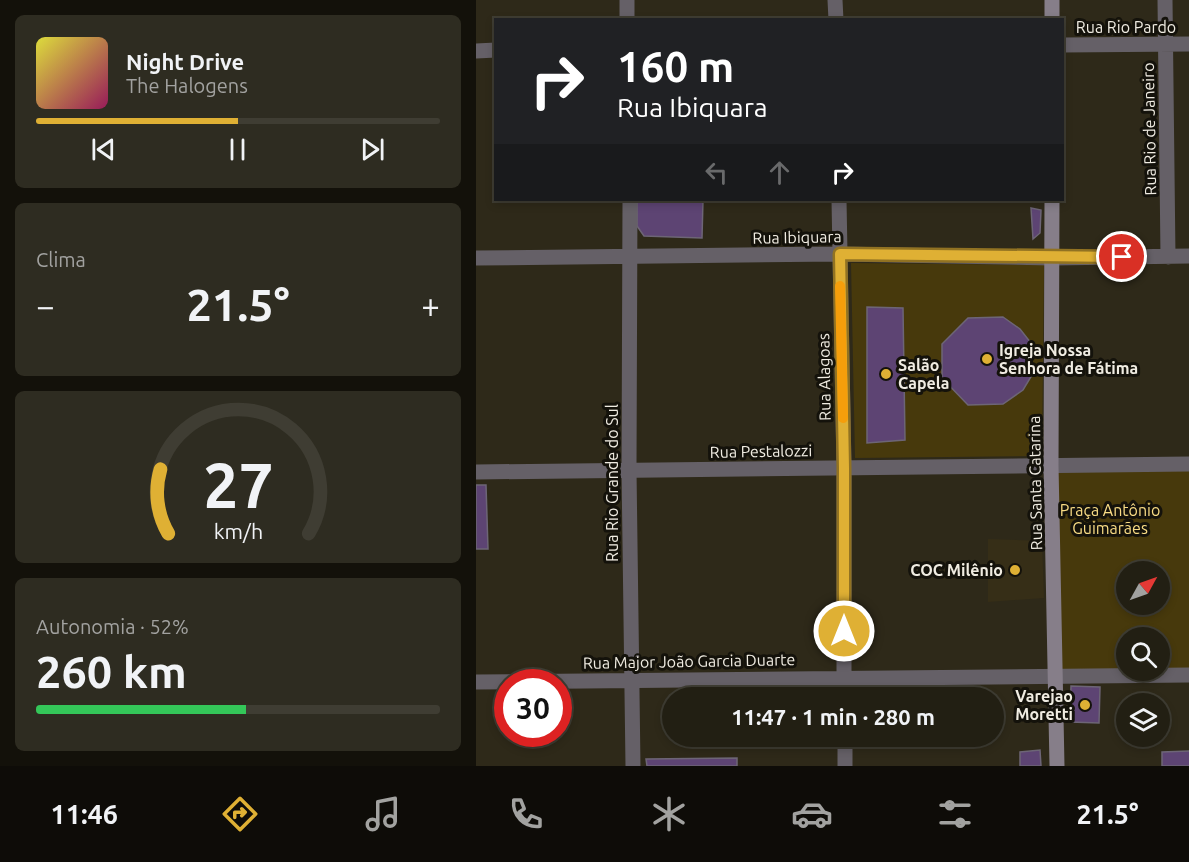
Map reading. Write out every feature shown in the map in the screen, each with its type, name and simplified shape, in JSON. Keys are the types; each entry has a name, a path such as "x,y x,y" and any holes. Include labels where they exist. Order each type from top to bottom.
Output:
{"main road":[{"path":"1052,0 1052,18"},
{"name":"Rua Santa Catarina","path":"1052,201 1051,465 1057,766"}],"street":[{"path":"627,0 627,18"},
{"path":"835,0 836,18"},
{"name":"Rua Rio de Janeiro","path":"1165,0 1168,257"},
{"name":"Rua Rio Pardo","path":"1064,45 1190,44"},
{"path":"476,51 494,50"},
{"name":"Rua Rio Grande do Sul","path":"629,201 632,766"},
{"name":"Rua Alagoas","path":"839,201 844,468 844,687"},
{"name":"Rua Ibiquara","path":"476,258 840,254 1052,258 1190,256"},
{"name":"Rua Pestalozzi","path":"476,472 1190,464"},
{"name":"Rua Major João Garcia Duarte","path":"476,682 1190,675"},
{"path":"845,747 845,766"}],"shaded area":[{"name":"COC Milênio","path":"988,539 1042,541 1044,598 988,602"}],"green space":[{"path":"851,263 1044,265 1042,456 855,458"},
{"name":"Praça Antônio Guimarães","path":"1189,464 1189,675 1170,675 1170,627 1116,627 1116,676 1056,676 1051,465"}],"building":[{"path":"637,201 703,201 702,238 644,236 637,226"},
{"path":"1031,208 1041,210 1040,233 1033,239"},
{"name":"Salão Capela","path":"867,307 903,308 905,440 867,443"},
{"name":"Igreja Nossa Senhora de Fátima","path":"1003,317 1020,329 1031,343 1032,375 1023,390 1003,404 968,405 942,378 942,344 968,318"},
{"path":"476,485 486,485 488,549 476,549"},
{"name":"Varejao Moretti","path":"1071,686 1100,687 1099,723 1070,722"},
{"path":"1040,750 1041,766 1020,766 1020,752"},
{"path":"1190,751 1190,766 1162,766 1162,752"},
{"path":"737,758 737,766 647,766 646,759"}],"slow traffic":[{"path":"840,286 843,418"}],"place":[{"name":"Igreja Nossa Senhora de Fátima","path":"987,359"},
{"name":"Salão Capela","path":"886,374"},
{"name":"COC Milênio","path":"1015,570"},
{"name":"Varejao Moretti","path":"1085,705"}],"route":[{"path":"844,631 840,254 1122,257"}]}
